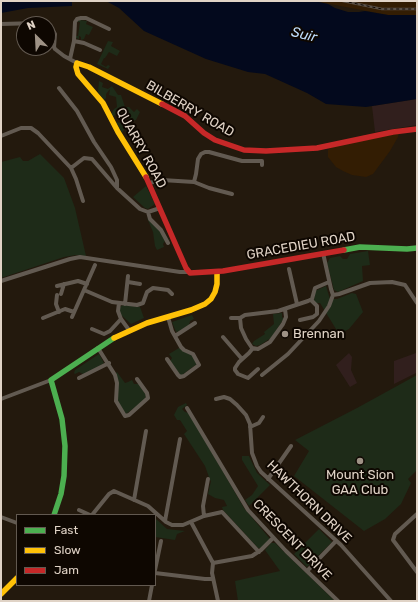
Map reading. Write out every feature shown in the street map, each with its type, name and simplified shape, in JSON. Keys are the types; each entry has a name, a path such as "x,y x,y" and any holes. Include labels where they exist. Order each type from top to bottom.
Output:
{"street":[{"path":"70,59 74,41 75,22 79,18 86,18 109,29"},
{"path":"1,24 16,24"},
{"path":"74,41 84,43 100,50"},
{"name":"BILBERRY ROAD","path":"56,49 77,63 89,67 186,116 215,140 244,150 259,151 317,148 393,132 417,129"},
{"name":"QUARRY ROAD","path":"77,63 77,72 103,103 118,132 137,160 189,272"},
{"path":"59,88 77,111 94,142 111,167 117,180 117,188"},
{"path":"1,136 21,128 31,128 38,133 71,168 76,178 82,201"},
{"path":"194,182 198,159 201,154 205,152 242,161 262,161 262,165"},
{"path":"71,168 84,158 92,159 117,188 140,209 148,212 160,208"},
{"path":"149,183 162,180 194,182 209,188 232,194"},
{"path":"148,212 150,219 161,230 168,243"},
{"name":"GRACEDIEU ROAD","path":"189,272 194,274 217,272 365,247 403,249 417,248"},
{"path":"262,376 285,357 318,321 329,306 333,294 323,254"},
{"path":"1,281 77,258 189,272"},
{"path":"43,318 67,309 73,314 96,265"},
{"path":"290,269 297,304"},
{"path":"1,399 51,380 98,348 129,330 195,309 209,301 214,295 216,288 217,272"},
{"path":"125,304 128,276"},
{"path":"57,286 80,281 87,284"},
{"path":"128,282 140,284"},
{"path":"311,300 315,288 329,282"},
{"path":"333,294 338,295 370,282 392,282 405,286 417,303"},
{"path":"59,312 56,304 64,284"},
{"path":"84,290 107,300 125,304 141,305 144,302 147,292 153,288 168,290 172,294"},
{"path":"231,318 240,318 245,314 274,311 311,300"},
{"path":"300,320 313,317 317,314 318,307 311,300"},
{"path":"119,303 118,311 121,319 129,330"},
{"path":"253,348 261,348 272,340 285,320 285,308"},
{"path":"167,359 180,377 184,376 199,365 199,362 193,354 183,349 175,336 168,317"},
{"path":"240,318 243,333 253,348"},
{"path":"92,329 102,334 107,333 121,319"},
{"path":"175,336 195,323"},
{"path":"223,337 242,359"},
{"path":"98,348 109,364 116,379 116,403 125,416 129,415 148,398 147,393 137,379"},
{"path":"253,348 234,370 237,374 248,378 258,369"},
{"path":"79,378 109,364"},
{"path":"51,380 62,419 65,446 63,483 54,514"},
{"name":"HAWTHORN DRIVE","path":"216,399 228,398 237,405 247,417 250,427 251,447 254,460 259,470 336,541 391,601"},
{"name":"CRESCENT DRIVE","path":"187,408 243,504 273,538 338,601"},
{"path":"250,427 259,423 263,417"},
{"path":"134,500 146,431"},
{"path":"165,521 180,439"},
{"path":"268,479 291,446"},
{"path":"204,516 202,506 208,479"},
{"path":"92,514 111,492 118,492 150,507 169,524 176,526 191,522 204,516 219,512 224,513 259,552"},
{"path":"78,510 88,514"},
{"path":"417,514 395,534 393,540 417,572"},
{"path":"1,517 16,523"},
{"path":"191,522 212,563 213,579 218,601"},
{"path":"212,563 250,557 259,552 273,538"},
{"path":"156,566 161,541"},
{"path":"309,569 336,541"},
{"path":"156,571 213,579"},
{"path":"1,594 16,579"},
{"path":"149,601 152,586"}],"shaded area":[{"path":"314,1 417,1 417,15 388,15"},
{"path":"417,99 417,125 375,132 372,106"},
{"path":"399,133 390,151 373,174 366,177 352,175 343,171 336,167 328,157 328,150 331,147"},
{"path":"349,353 352,357 351,370 357,383 350,387 336,365"},
{"path":"416,353 416,373 394,384 394,361"}],"green space":[{"path":"80,20 87,21 86,24 93,27 89,35 86,34 84,39 81,40 81,37 79,36 79,39 76,38 76,36 78,36 80,22 77,22"},
{"path":"108,41 113,42 111,46 120,51 117,56 109,52 104,58 101,64 106,67 108,65 110,66 108,69 97,64"},
{"path":"99,81 103,83 102,87 108,89 112,86 118,95 121,95 125,107 129,107 134,112 137,109 140,112 136,120 130,122 122,133 116,122 122,124 128,120 122,111 112,117 111,114 117,107 116,97 109,95 110,89 104,100 98,92"},
{"path":"40,154 64,178 75,208 86,256 76,255 64,257 1,278 1,162 20,157 23,161 28,161"},
{"path":"146,186 155,204 148,209 133,197"},
{"path":"147,218 160,230 165,241 163,244 164,247 157,250 153,232"},
{"path":"368,251 370,265 362,266 363,281 338,292 334,290 327,263 330,258 340,256 343,259 347,259 350,254"},
{"path":"326,286 330,299 337,299 352,293 356,294 363,312 349,329 339,334 320,303 312,303 314,300 315,291"},
{"path":"123,305 140,307 144,318 131,324 120,314 120,307"},
{"path":"282,313 282,317 284,319 271,338 260,345 256,346 252,344 265,334 264,332 274,324 273,314"},
{"path":"192,315 194,319 190,321 189,325 176,332 172,322"},
{"path":"179,348 192,355 197,364 182,375 180,375 170,361 172,358 169,354"},
{"path":"99,354 104,363 92,371 83,374 79,372 74,373 75,370"},
{"path":"117,372 125,383 132,380 134,384 139,384 146,395 145,400 126,414 117,402"},
{"name":"Mount Sion GAA Club","path":"417,375 417,470 408,479 411,483 401,504 385,519 364,531 294,476 309,451 295,440"},
{"path":"186,403 187,405 182,409 189,413 244,508 270,539 261,548 258,548 223,510 222,507 227,506 224,500 215,498 208,494 211,481 205,466 184,434 187,431 180,420 177,420 174,415 178,407"},
{"path":"242,456 249,456 257,473 270,485 249,506 245,500 252,495 258,486 242,460"},
{"path":"156,519 167,529 185,531 177,534 175,540 156,537"},
{"path":"319,529 332,542 307,567 294,554"},
{"path":"271,543 275,543 335,601 238,601 235,581 280,571 265,550"}],"water":[{"path":"1,1 72,1 72,6 28,8 1,13"},
{"name":"Suir","path":"106,1 314,1 328,4 348,12 365,11 388,15 417,15 417,99 366,107 326,104 307,93 265,74 248,72 206,59 144,31 119,8"}],"railway":[{"path":"343,1 382,9 417,9"}],"traffic: fast":[{"path":"344,250 360,247 417,248"},
{"path":"54,514 61,494 64,476 65,446 62,419 51,380 114,338"}],"traffic: slow":[{"path":"146,177 118,132 103,103 78,74 76,67 77,63 89,67 162,104"},
{"path":"114,338 147,323 191,310 205,304 211,299 215,292 217,272"},
{"path":"1,594 16,579"}],"traffic: jam":[{"path":"162,104 185,116 204,133 215,140 244,150 266,151 317,148 393,132 417,129"},
{"path":"146,177 186,268 190,273 223,271 344,250"}],"place":[{"name":"Brennan","path":"285,334"},
{"name":"Mount Sion GAA Club","path":"360,461"}]}
